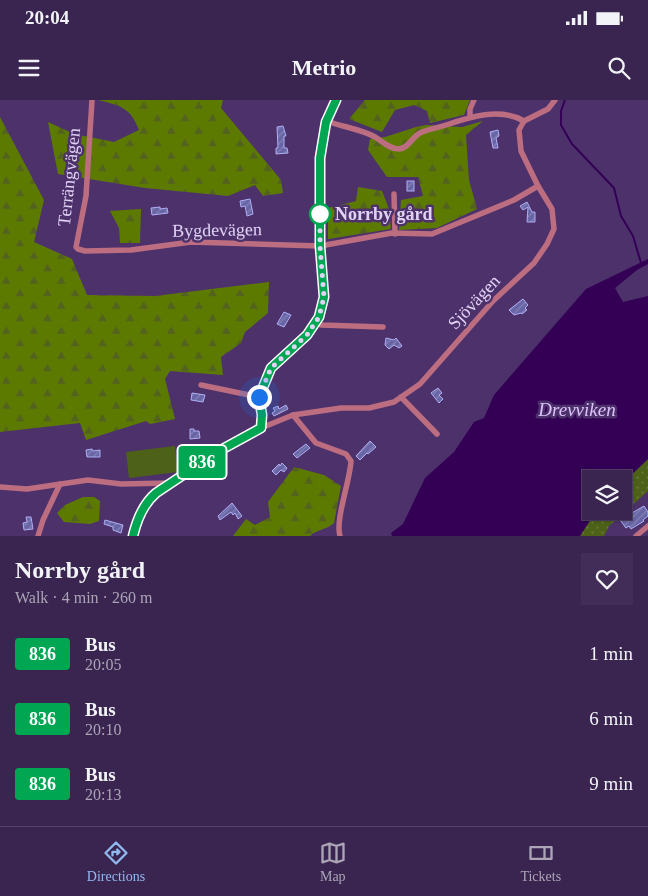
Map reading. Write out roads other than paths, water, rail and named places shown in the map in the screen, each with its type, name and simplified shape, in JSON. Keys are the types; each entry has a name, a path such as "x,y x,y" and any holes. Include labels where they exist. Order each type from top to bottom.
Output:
{"street":[{"name":"Terrängvägen","path":"85,252 76,246 86,196 92,100"},
{"path":"261,428 262,415 259,397 271,368 307,335 317,319 324,297 320,246 320,158 327,121 336,100"},
{"path":"470,117 470,109 474,100"},
{"path":"327,121 373,136 389,146 399,149 407,146 422,132 470,117 505,114 515,116 524,121 548,110 555,100"},
{"name":"Sjövägen","path":"133,536 136,523 148,500 219,451 261,428 292,416 341,408 370,408 394,402 420,384 493,301 534,263 547,244 554,229 552,209 538,186 521,151 519,130 524,121"},
{"name":"Bygdevägen","path":"85,252 131,250 191,242 320,246 395,234 432,234 514,200 538,186"},
{"path":"394,194 395,234"},
{"path":"317,319 321,325 383,327"},
{"path":"201,384 259,397"},
{"path":"401,397 437,434"},
{"path":"292,416 316,444 346,454 351,461 340,518 340,536"},
{"path":"0,487 27,488 88,480 121,484 171,483"},
{"path":"38,536 43,520 60,484"},
{"path":"636,536 648,526"}],"water":[{"name":"Drevviken","path":"648,259 648,264 637,270 615,288 623,302 648,296 648,459 632,474 632,470 582,470 582,520 590,520 580,536 392,536 391,533 403,524 425,478 454,452 474,422 484,418 494,395 586,289"}],"waterway":[{"path":"565,100 561,111 561,125 572,144 614,188 621,216 633,236 641,263"}],"place":[{"name":"Norrby gård","path":"320,214"}]}
